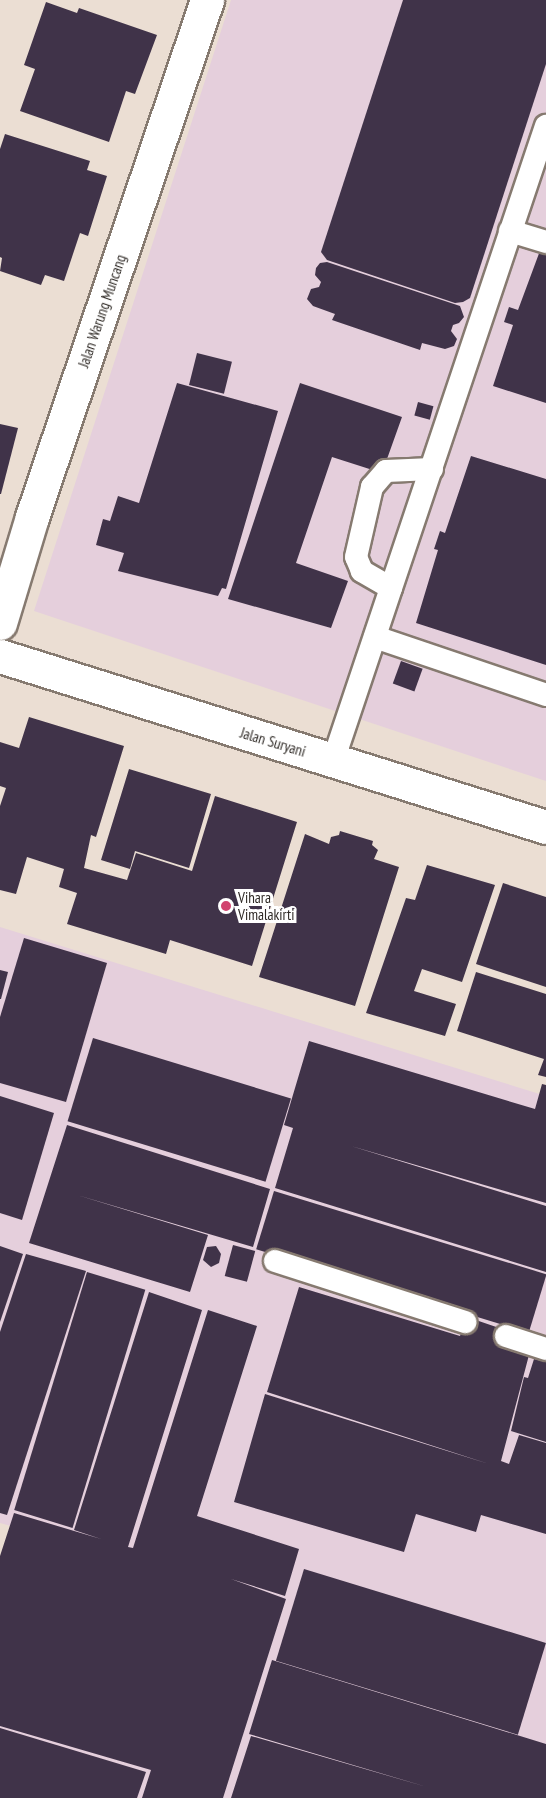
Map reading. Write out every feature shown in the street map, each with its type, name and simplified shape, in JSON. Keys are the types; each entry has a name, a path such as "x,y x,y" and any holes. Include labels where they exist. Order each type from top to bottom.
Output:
{"street":[{"name":"Jalan Warung Muncang","path":"0,624 32,517 207,0"},
{"name":"Jalan Suryani","path":"0,656 546,827"}],"lane":[{"path":"333,760 546,126"},
{"path":"510,231 546,242"},
{"path":"391,588 362,571 356,557 372,487 386,471 432,469"},
{"path":"375,637 546,695"},
{"path":"275,1260 465,1322"},
{"path":"506,1336 546,1349"}],"shaded area":[{"path":"231,0 546,0 546,781 34,611"},
{"path":"0,927 546,1096 546,1798 0,1798 0,1589 18,1528 0,1523"}],"building":[{"path":"403,0 546,0 546,64 470,298 463,302 455,303 327,260 321,252"},
{"path":"46,2 77,13 79,8 157,35 135,94 126,91 109,142 20,111 35,69 24,65"},
{"path":"5,134 90,161 87,170 107,176 88,236 80,233 64,281 45,275 41,285 0,271 2,258 0,257 0,149"},
{"path":"541,248 546,250 546,403 493,386 513,325 504,322 509,307 518,310"},
{"path":"327,262 460,306 464,317 459,323 453,325 451,331 457,339 454,346 445,349 422,343 420,350 332,320 335,314 313,306 307,299 311,289 319,287 321,282 315,275 316,268 320,263"},
{"path":"197,353 232,362 224,394 189,385"},
{"path":"177,383 278,411 226,589 222,588 218,596 118,571 124,553 96,545 103,519 110,521 118,496 139,503"},
{"path":"300,383 402,417 382,473 332,457 296,563 348,581 331,628 228,599"},
{"path":"418,402 433,406 430,420 414,416"},
{"path":"0,424 18,428 1,494 0,494"},
{"path":"471,456 546,479 546,665 416,623 438,550 434,549 440,531 445,533"},
{"path":"401,661 423,669 414,691 393,684"},
{"path":"29,717 124,746 96,837 91,835 84,868 127,880 136,853 192,871 215,796 297,822 252,966 170,940 166,954 67,924 77,893 59,887 64,869 27,857 16,894 0,890 0,806 6,788 0,786 0,742 19,748"},
{"path":"129,769 211,794 189,868 135,851 130,869 101,860"},
{"path":"340,831 373,841 372,845 378,850 374,859 399,867 355,1006 259,977 305,834 329,844 331,837 339,835"},
{"path":"427,865 495,885 462,982 422,969 414,991 456,1004 445,1036 366,1013 406,898 415,900"},
{"path":"503,883 546,897 546,987 476,964"},
{"path":"24,938 107,963 66,1102 0,1083 0,1017"},
{"path":"0,970 8,972 1,999 0,999"},
{"path":"476,972 546,994 546,1077 538,1075 544,1059 457,1031"},
{"path":"93,1038 291,1099 266,1182 68,1121"},
{"path":"309,1041 535,1109 542,1084 546,1085 546,1203 351,1146 546,1206 546,1272 275,1188 293,1128 284,1125"},
{"path":"0,1096 54,1113 22,1220 0,1213"},
{"path":"67,1125 270,1189 253,1247 77,1195 208,1235 190,1292 29,1243"},
{"path":"274,1191 546,1274 529,1333 256,1249"},
{"path":"233,1245 255,1251 247,1282 225,1276"},
{"path":"0,1246 23,1254 0,1322"},
{"path":"216,1246 221,1254 219,1263 211,1267 203,1260 207,1247"},
{"path":"26,1254 86,1271 7,1515 0,1513 0,1332"},
{"path":"87,1272 145,1290 73,1528 14,1510"},
{"path":"299,1287 460,1336 467,1317 508,1331 529,1355 501,1461 509,1464 519,1435 546,1443 546,1534 481,1515 476,1532 416,1514 404,1552 234,1502 265,1394 489,1464 267,1392"},
{"path":"149,1292 202,1310 128,1547 133,1548 208,1310 257,1326 197,1516 299,1549 285,1596 231,1579 286,1599 223,1798 142,1798 151,1770 0,1726 0,1556 14,1513 101,1539 74,1530"},
{"path":"534,1359 546,1362 546,1442 511,1431 524,1377 528,1378"},
{"path":"304,1569 546,1643 518,1735 276,1661"},
{"path":"272,1660 546,1744 546,1798 231,1798 251,1736 427,1787 249,1734"},
{"path":"0,1728 146,1772 137,1798 0,1798"}],"place":[{"name":"Vihara Vimalakirti","path":"226,906"}]}
